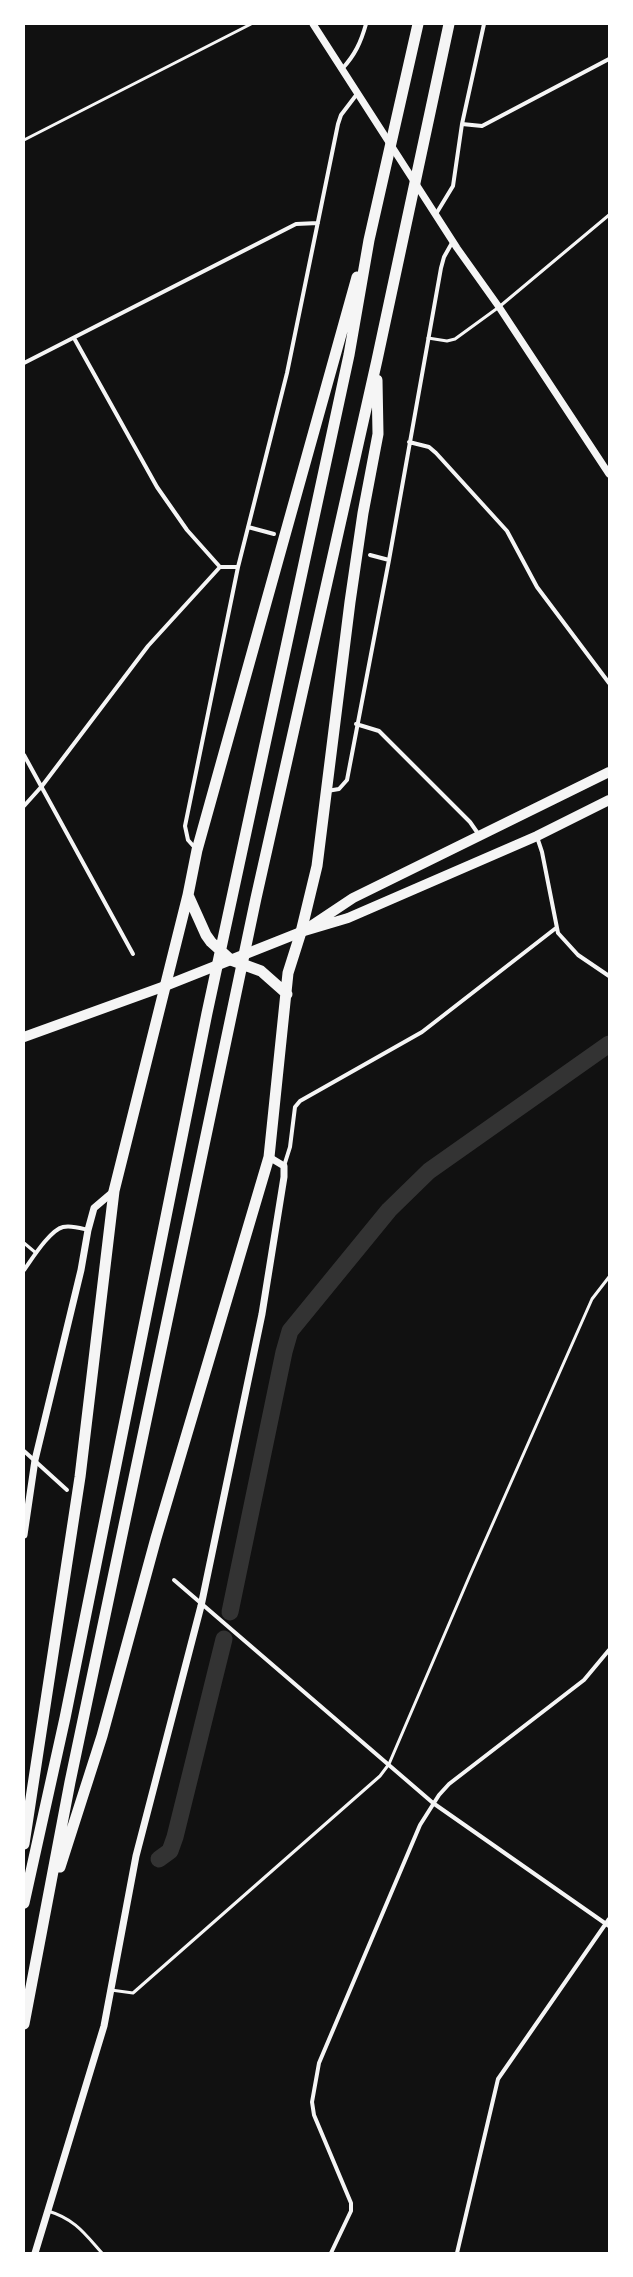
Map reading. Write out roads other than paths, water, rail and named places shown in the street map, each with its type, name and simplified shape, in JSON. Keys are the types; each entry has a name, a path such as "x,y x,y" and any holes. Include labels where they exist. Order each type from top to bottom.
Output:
{"highway":[{"path":"24,1903 65,1718 208,1013 347,363 369,240 418,24"},
{"path":"24,2024 70,1782 235,1006 256,898 410,211 449,24"},
{"path":"24,1844 80,1477 114,1191 188,895 197,850 348,302 369,240"},
{"path":"47,1903 100,1744 156,1538 269,1157 288,973 301,932 317,866 325,791 363,512 378,434 377,360"},
{"path":"188,895 206,935 231,960 261,971 287,994"}],"main road":[{"path":"301,932 353,898 480,837 609,772"},
{"path":"24,1037 165,986 301,932 348,918 536,836 609,800"}],"street":[{"path":"313,24 453,241 499,307 609,474"},
{"path":"342,69 362,41 366,24"},
{"path":"436,214 453,186 462,124 484,24"},
{"path":"462,124 482,126 609,59"},
{"path":"197,850 188,840 185,826 238,567 287,373 338,124 341,115 357,94"},
{"path":"24,364 296,224 318,223"},
{"path":"325,791 339,789 347,780 356,724 389,560 428,338 444,257 453,241"},
{"path":"74,338 157,487 187,530 220,567"},
{"path":"409,442 429,447 436,453 507,531 537,587 609,683"},
{"path":"248,527 274,534"},
{"path":"370,555 389,560"},
{"path":"24,806 42,786 148,646 220,567 238,567"},
{"path":"356,724 379,731 470,822 480,837"},
{"path":"24,755 134,954"},
{"path":"536,836 542,852 556,928 570,949 609,976"},
{"path":"35,2253 46,2210 104,2026 136,1856 201,1606 262,1314 284,1177 284,1166 290,1147 295,1107 300,1101 422,1032 556,928"},
{"path":"269,1157 284,1166"},
{"path":"24,1535 35,1460 82,1270 88,1230 94,1208 114,1191"},
{"path":"24,1270 36,1253 55,1232 62,1227 71,1226 88,1230"},
{"path":"24,1451 67,1490"},
{"path":"174,1580 201,1606 390,1764 433,1802 609,1926"},
{"path":"331,2253 351,2211 351,2203 314,2115 312,2102 318,2063 420,1825 433,1802 449,1784 584,1680 609,1650"},
{"path":"457,2253 498,2079 609,1919"}],"lane":[{"path":"24,140 251,24"},
{"path":"428,338 447,341 455,339 499,307 609,215"},
{"path":"24,1243 36,1253"},
{"path":"110,1989 133,1993 380,1776 390,1764 470,1575 589,1306 600,1286 609,1277"},
{"path":"46,2210 68,2218 102,2253"}],"waterway":[{"path":"230,1612 284,1352 290,1331 389,1210 429,1171 609,1044"},
{"path":"159,1859 170,1851 175,1837 224,1639"}]}
